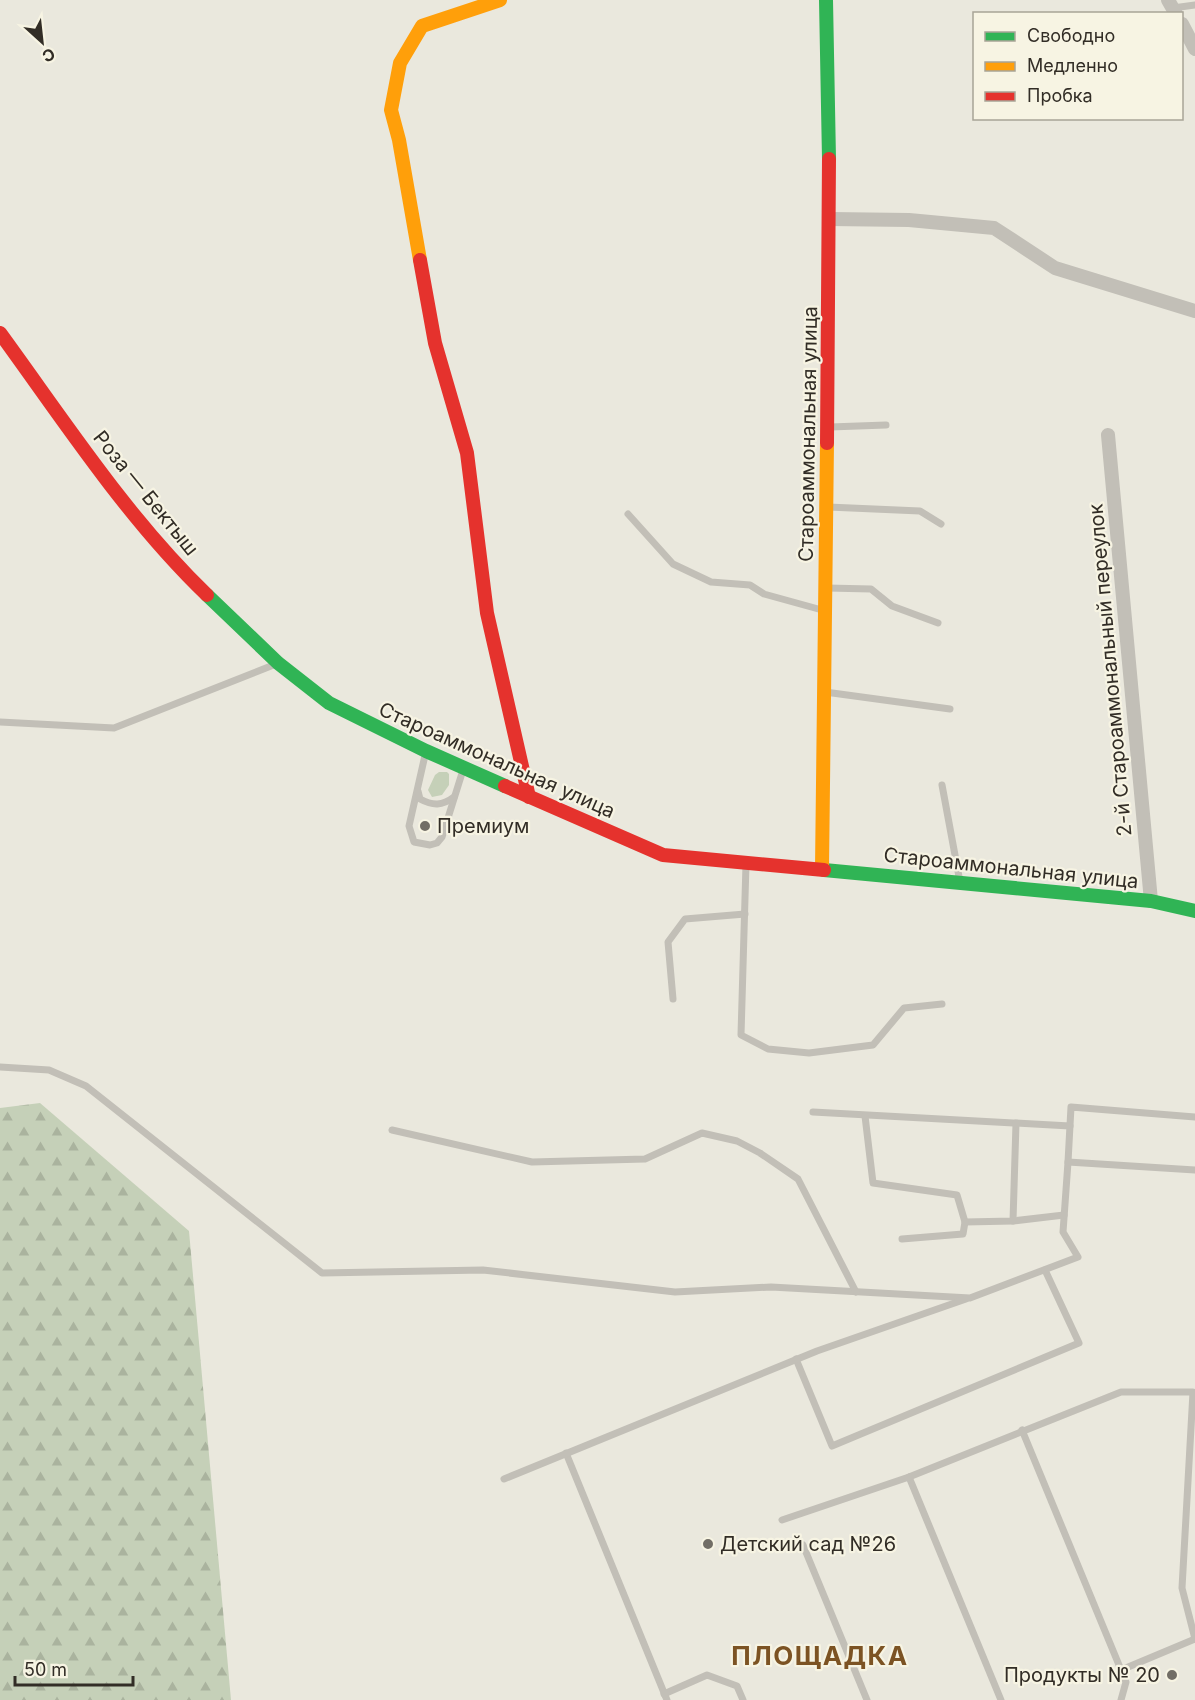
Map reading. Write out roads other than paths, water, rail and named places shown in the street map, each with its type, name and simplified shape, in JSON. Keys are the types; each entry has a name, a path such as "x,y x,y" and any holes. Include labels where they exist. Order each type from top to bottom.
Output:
{"street":[{"path":"500,0 422,27 400,63 391,110 399,140 435,343 467,453 487,614 529,797"},
{"name":"Староаммональная улица","path":"822,868 830,219 826,0"},
{"path":"1183,26 1195,50"},
{"path":"830,219 909,220 994,228 1055,268 1195,311"},
{"name":"Роза — Бектыш","path":"0,333 100,470 145,527 195,583 278,663"},
{"name":"2-й Староаммональный переулок","path":"1108,435 1150,901"},
{"name":"Староаммональная улица","path":"278,663 329,704 426,752 663,855 822,868 1150,901 1195,910"}],"lane":[{"path":"1172,7 1195,5"},
{"path":"827,427 886,425"},
{"path":"826,507 920,511 941,524"},
{"path":"628,514 673,564 711,582 750,585 764,594 825,610"},
{"path":"825,588 871,589 892,606 938,623"},
{"path":"0,722 114,728 278,663"},
{"path":"824,691 950,709"},
{"path":"426,752 409,826 414,842 437,843 464,768"},
{"path":"942,785 960,882"},
{"path":"417,789 420,799 428,804 440,805 454,797"},
{"path":"746,862 741,1035 768,1049 810,1053 873,1045 904,1008 942,1004"},
{"path":"673,999 668,942 685,919 745,914"},
{"path":"0,1067 49,1070 86,1086 322,1273 483,1270 675,1292 771,1287 970,1298"},
{"path":"504,1479 796,1359 970,1298 1078,1257 1063,1232 1071,1107 1195,1117"},
{"path":"813,1112 1070,1126"},
{"path":"865,1116 873,1183 957,1194 965,1222 963,1234 902,1239"},
{"path":"1012,1221 1016,1123"},
{"path":"392,1130 532,1162 645,1159 702,1133 737,1141 760,1153 798,1179 856,1292"},
{"path":"1068,1162 1195,1170"},
{"path":"965,1222 1012,1221 1064,1215"},
{"path":"796,1359 832,1446 1079,1343 1045,1270"},
{"path":"782,1520 909,1477 1121,1392 1193,1392 1182,1588 1195,1639 1121,1670"},
{"path":"1022,1430 1126,1682 1120,1700"},
{"path":"566,1453 666,1697 707,1675 737,1686 743,1700"},
{"path":"909,1477 1001,1700"},
{"path":"803,1545 867,1700"}],"place":[{"name":"Премиум","path":"425,826"},
{"name":"Детский сад №26","path":"708,1544"},
{"name":"Продукты № 20","path":"1172,1675"}],"district":[{"name":"ПЛОЩАДКА","path":"820,1655"}]}
